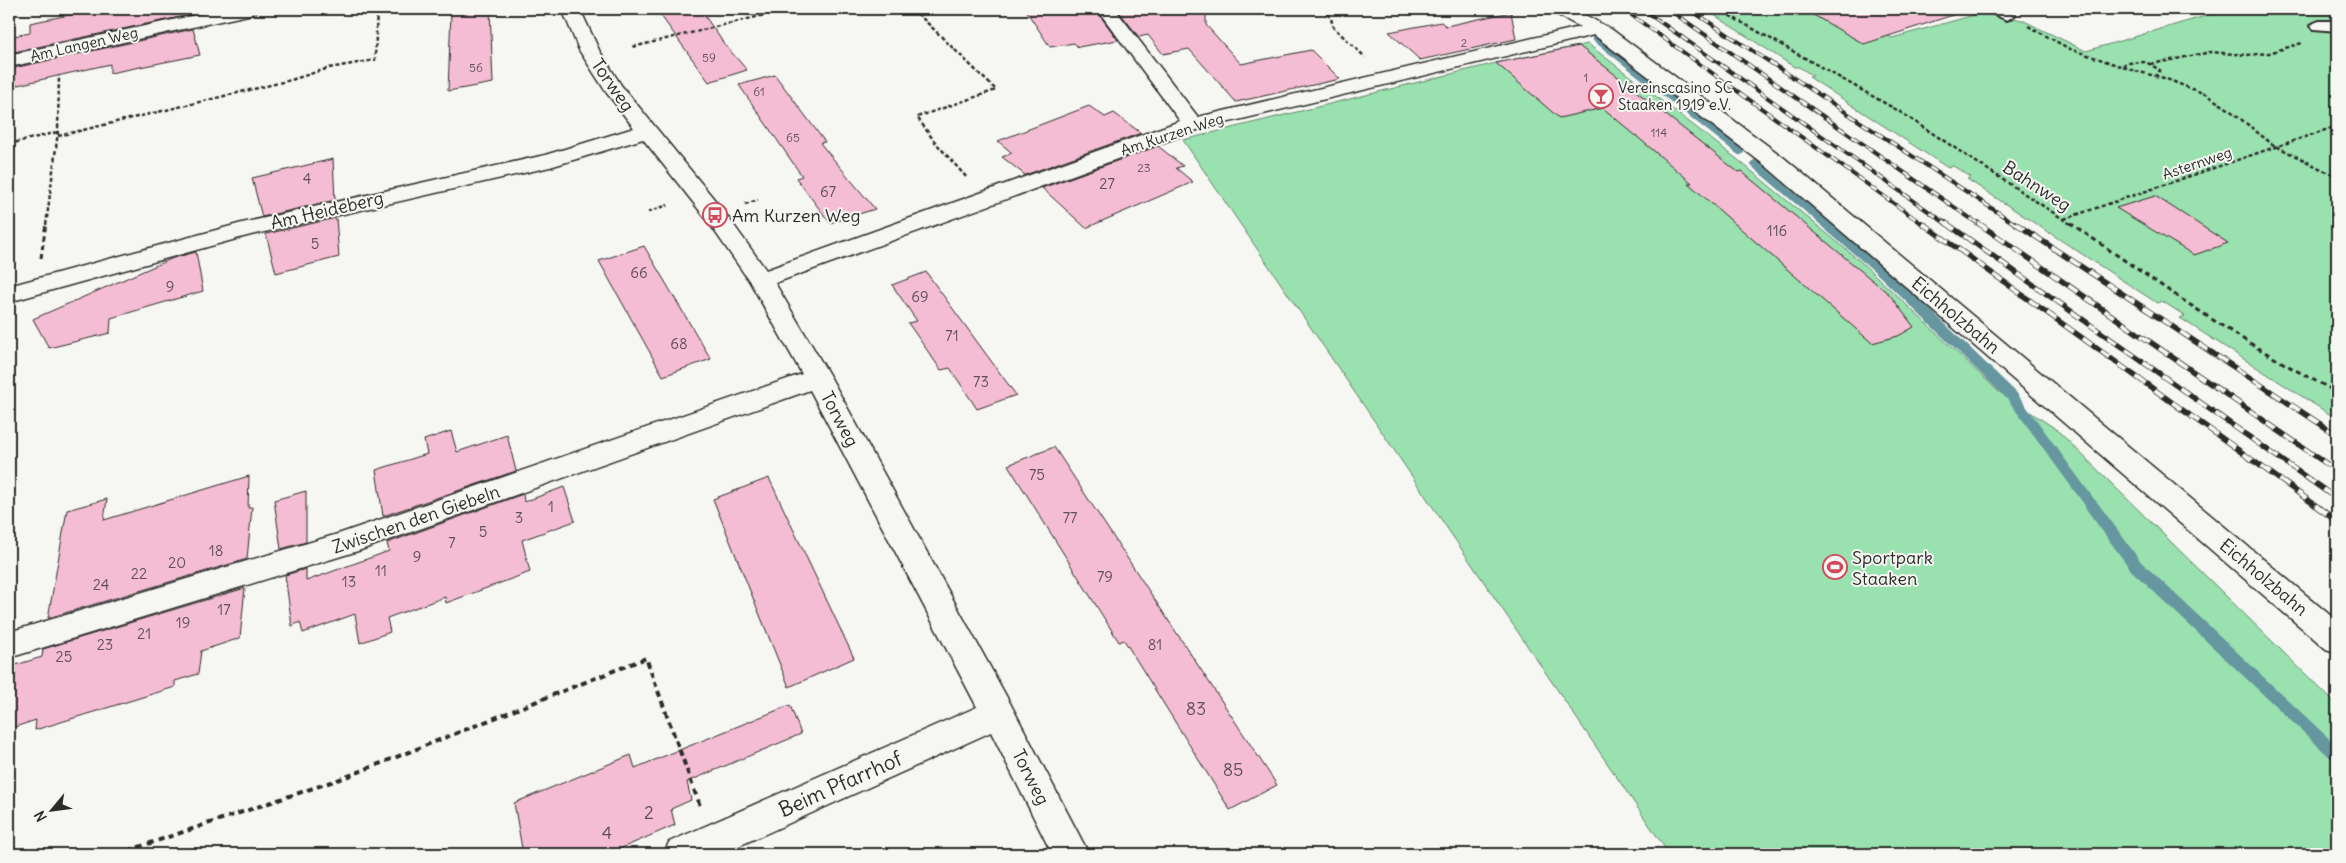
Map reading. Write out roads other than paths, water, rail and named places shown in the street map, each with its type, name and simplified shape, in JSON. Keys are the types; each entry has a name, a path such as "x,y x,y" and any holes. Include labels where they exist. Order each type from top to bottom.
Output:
{"street":[{"name":"Am Langen Weg","path":"9,61 248,9"},
{"name":"Torweg","path":"571,9 589,50 612,88 715,215 761,280 818,378 998,713 1071,854"},
{"path":"1106,9 1193,124"},
{"name":"Eichholzbahn","path":"1561,9 1604,33 1775,162 2337,640"},
{"name":"Am Kurzen Weg","path":"761,280 1193,124 1596,29"},
{"name":"Am Heideberg","path":"9,294 242,230 550,160 646,131"},
{"name":"Zwischen den Giebeln","path":"9,645 347,544 818,378"},
{"name":"Beim Pfarrhof","path":"682,854 998,713"}],"lane":[{"path":"2319,26 2337,26"}],"waterway":[{"path":"1596,38 1740,151"},
{"path":"1755,164 1827,225"},
{"path":"1826,223 1879,268 2012,396 2093,507"},
{"path":"2092,506 2136,566 2337,755"}],"railway":[{"path":"1623,9 1924,225"},
{"path":"1642,9 1948,225"},
{"path":"1668,9 1980,225"},
{"path":"1689,9 2017,225"},
{"path":"1922,223 2318,507"},
{"path":"1946,223 2337,499"},
{"path":"1978,223 2337,471"},
{"path":"2015,223 2337,435"},
{"path":"2316,506 2337,521"}],"place":[{"name":"Vereinscasino SC Staaken 1919 e.V.","path":"1601,96"},
{"name":"Am Kurzen Weg","path":"715,215"},
{"name":"Sportpark Staaken","path":"1835,567"}]}
